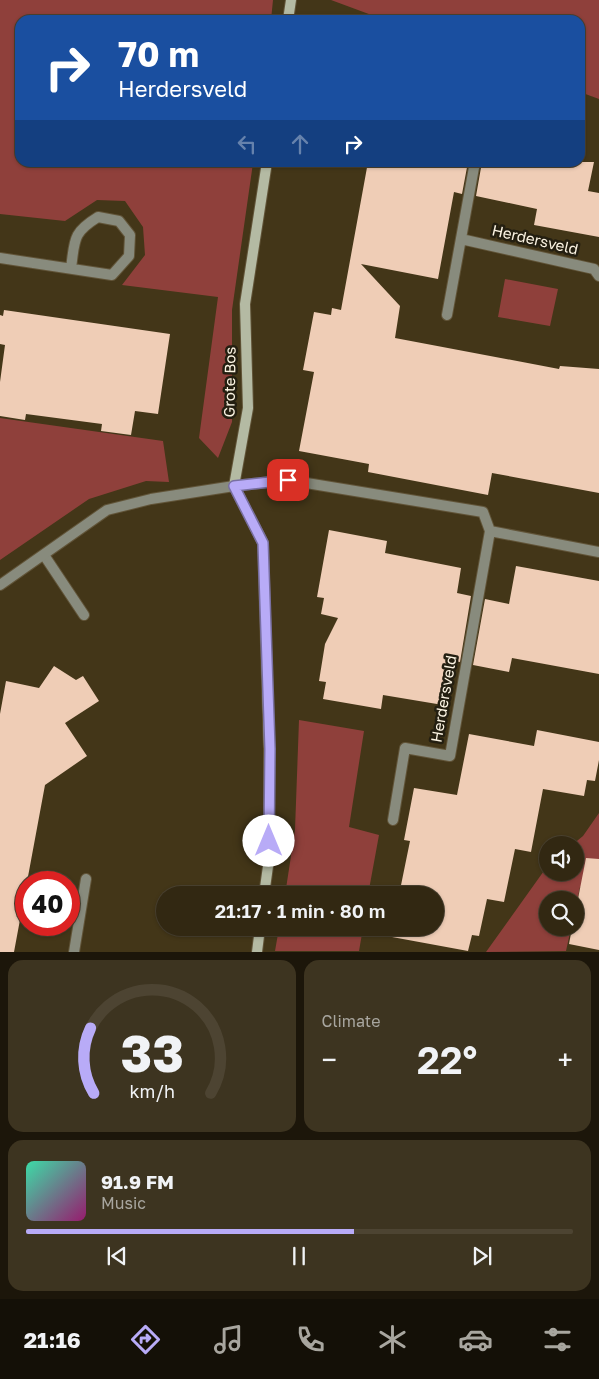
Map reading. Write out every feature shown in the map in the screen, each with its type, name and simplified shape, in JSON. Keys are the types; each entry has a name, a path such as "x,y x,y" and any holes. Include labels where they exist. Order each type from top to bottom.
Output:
{"street":[{"path":"289,15 291,0"},
{"name":"Grote Bos","path":"234,486 248,408 245,304 266,167"},
{"path":"447,315 474,167"},
{"path":"0,258 112,275 129,256 130,235 119,221 98,217 84,226 75,238 71,268"},
{"name":"Herdersveld","path":"461,239 594,269 599,276"},
{"path":"0,585 107,510 151,499 288,480 483,512 490,531 599,552"},
{"path":"234,486 263,543 270,749 269,859 265,886"},
{"name":"Herdersveld","path":"393,820 405,748 450,756 490,531"},
{"path":"44,555 84,615"},
{"path":"74,952 86,879"},
{"path":"257,952 259,936"}],"shaded area":[{"path":"0,0 273,0 272,15 15,15 15,167 252,167 232,310 232,422 218,458 199,438 218,297 122,285 145,255 143,227 125,201 97,200 65,221 0,214"},
{"path":"331,0 599,0 599,99 585,94 585,15 372,15"},
{"path":"505,279 558,289 550,326 498,317"},
{"path":"0,418 163,441 169,482 146,481 89,499 0,560"},
{"path":"299,720 364,731 349,827 379,835 370,886 286,886 295,830"},
{"path":"599,813 599,890 580,887 579,891 539,891 539,936 569,936 566,951 486,952 539,878 539,881 584,881 583,836"},
{"path":"278,936 362,936 359,951 275,951"}],"building":[{"path":"585,162 594,162 588,191 599,193 599,237 534,225 537,209 476,196 481,167 585,167"},
{"path":"367,167 467,167 462,194 454,192 438,279 361,264 400,306 395,338 559,369 560,366 599,369 599,493 492,473 488,495 368,472 369,464 299,451 314,372 303,370 314,312 331,315 332,308 341,310"},
{"path":"4,310 170,334 158,414 135,411 131,435 101,431 102,424 26,414 25,420 0,416 0,382 5,345 0,344 0,315 3,316"},
{"path":"329,530 387,541 385,553 461,568 457,593 471,596 460,662 452,661 443,705 383,695 381,709 323,699 326,682 319,681 325,644 338,618 321,614 324,598 317,597"},
{"path":"516,566 599,581 599,674 512,658 509,672 473,665 485,599 509,604"},
{"path":"54,666 76,680 83,676 99,701 65,723 87,756 45,785 29,871 15,871 15,936 17,936 14,952 0,952 0,714 6,681 39,688"},
{"path":"537,730 599,742 599,760 595,781 587,780 584,796 543,789 531,852 515,849 504,902 487,899 479,936 472,935 468,951 392,937 444,936 444,886 401,886 410,841 404,840 414,788 457,795 469,734 534,746"},
{"path":"586,858 599,859 599,950 569,944 570,936 584,936 584,891 580,891 581,881 584,881"}],"route":[{"path":"269,841 270,749 263,543 234,486 288,480"}]}
